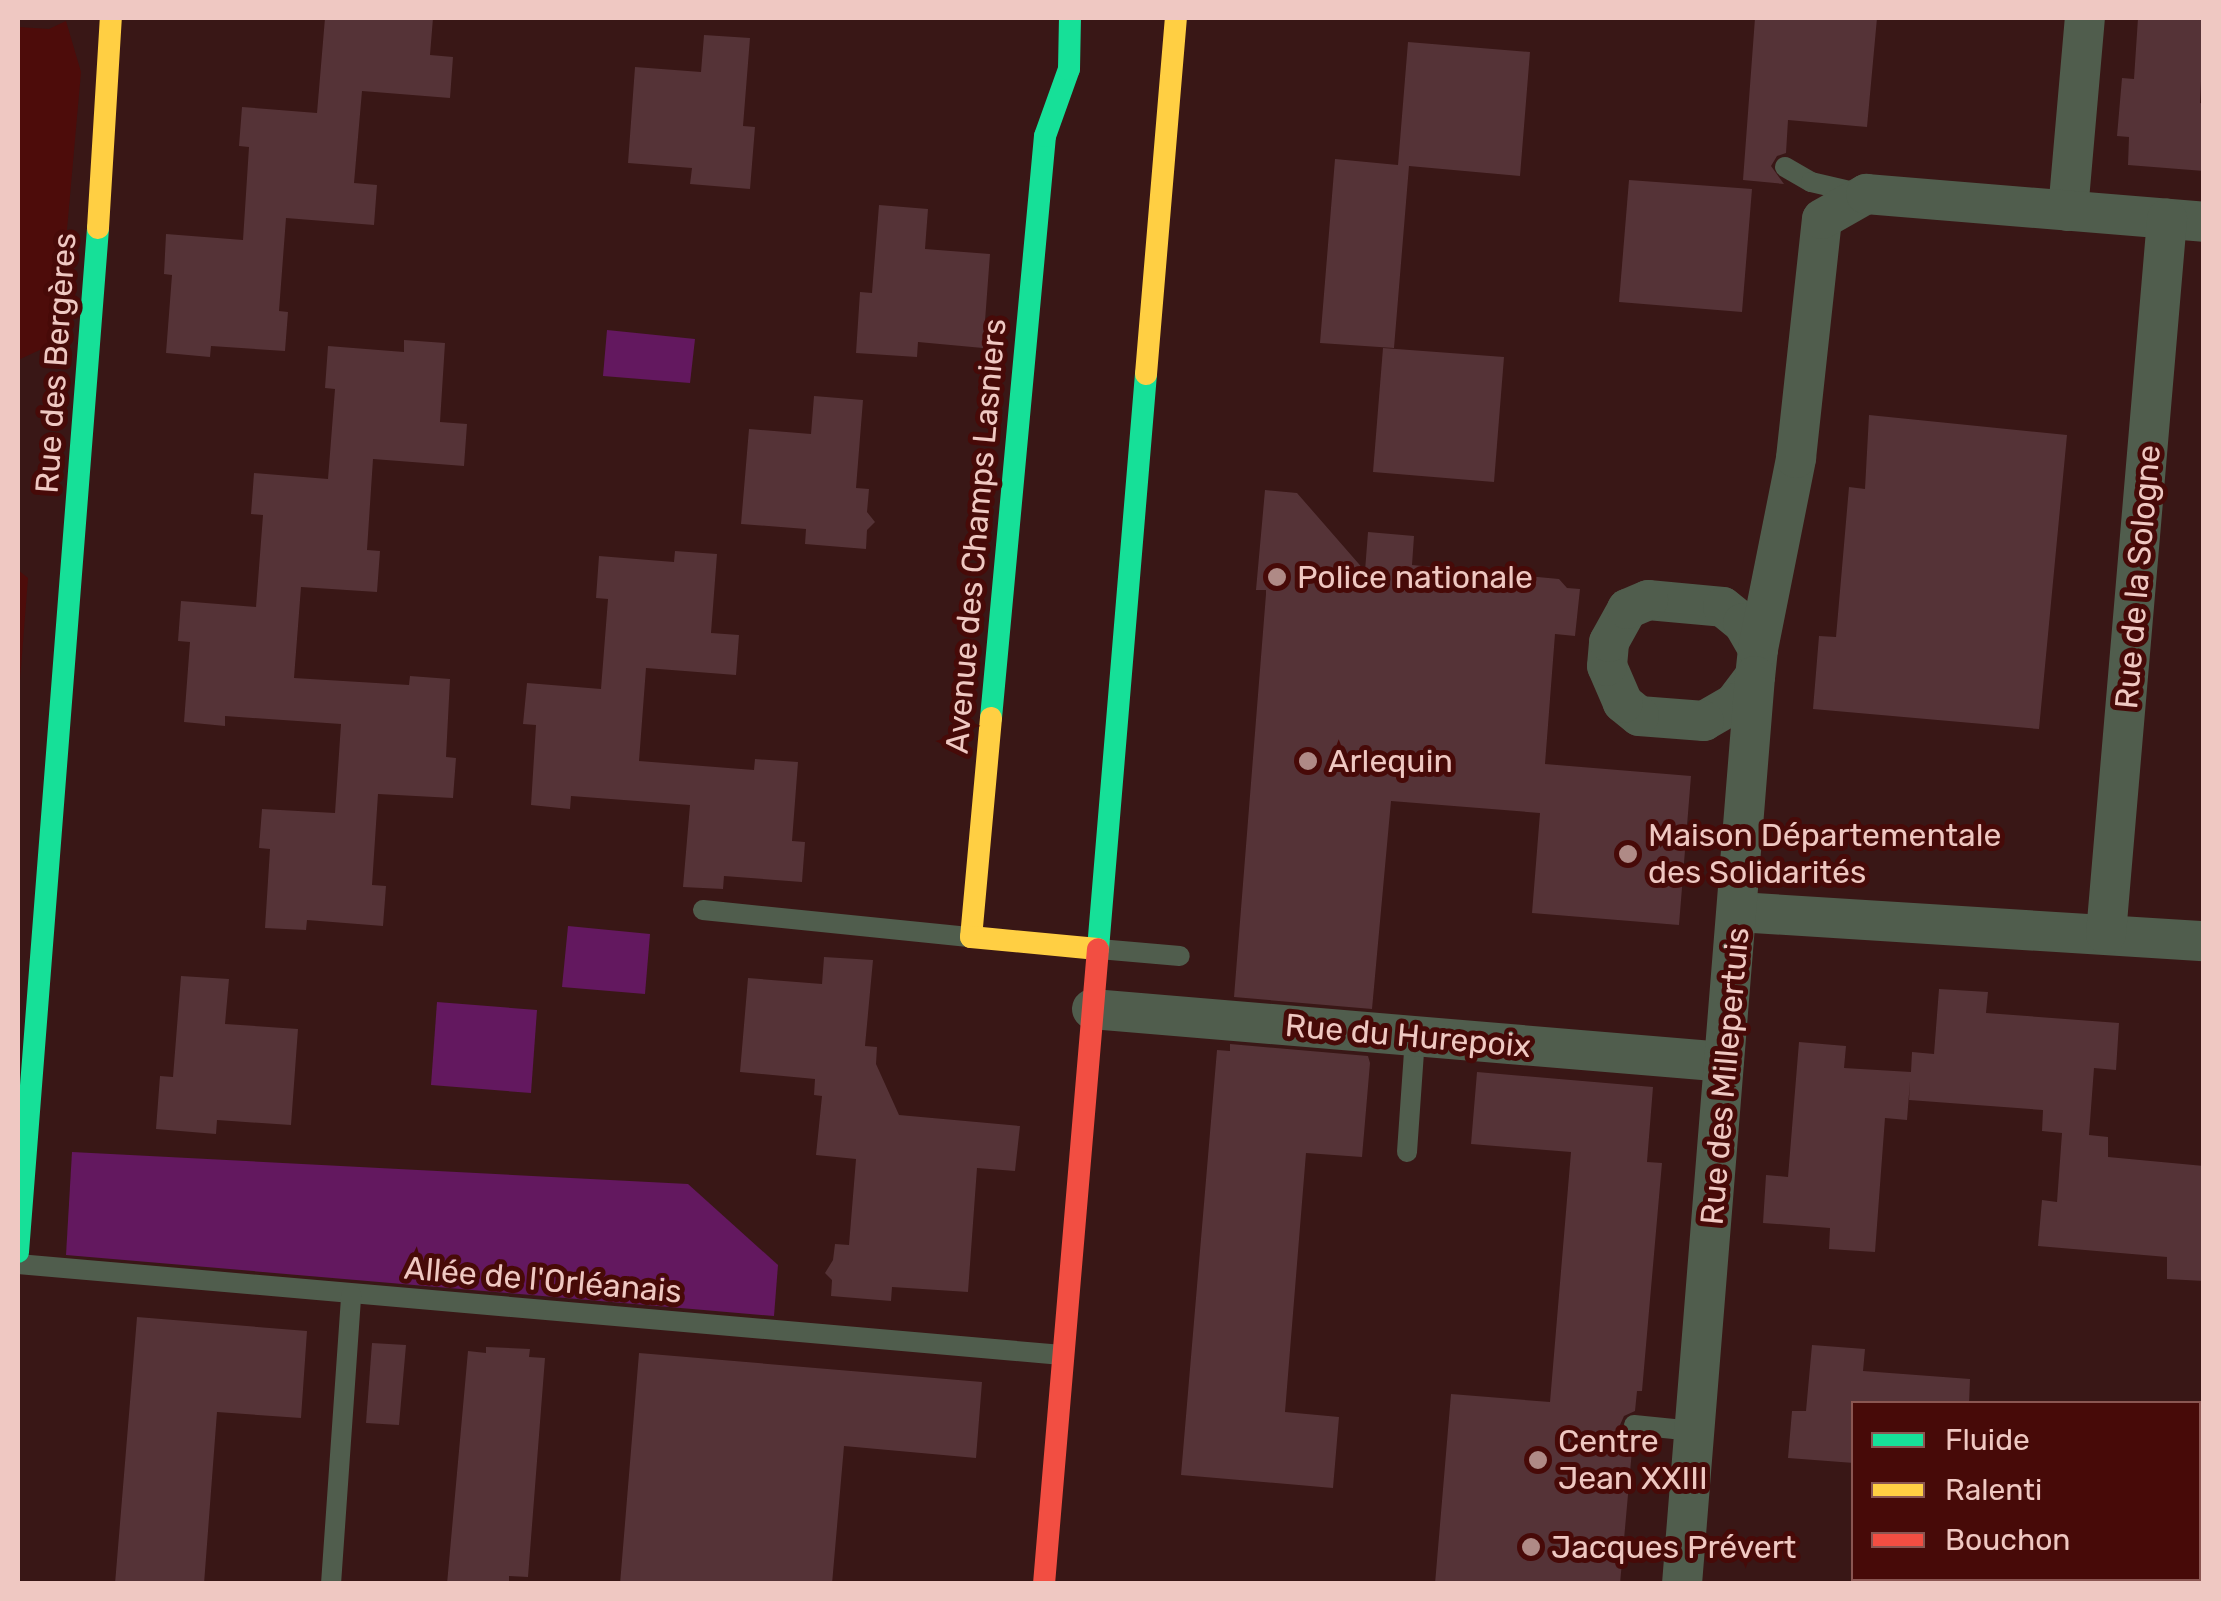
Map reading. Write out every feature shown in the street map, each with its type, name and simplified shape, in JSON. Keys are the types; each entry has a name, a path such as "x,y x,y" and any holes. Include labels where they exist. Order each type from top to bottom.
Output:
{"street":[{"name":"Rue des Bergères","path":"18,1252 31,928 89,376 112,18"},
{"name":"Avenue des Champs Lasniers","path":"971,937 1045,136 1069,69 1070,18"},
{"path":"1044,1584 1176,18"},
{"path":"2068,211 2085,18"},
{"path":"1738,912 1757,662 1796,458 1822,218 1866,194 2185,221"},
{"name":"Rue de la Sologne","path":"2106,934 2185,221"},
{"name":"Rue des Millepertuis","path":"1682,1584 1738,912 2204,940"},
{"path":"971,937 1097,948"},
{"name":"Rue du Hurepoix","path":"1092,1008 1724,1062"}],"lane":[{"path":"1785,168 1811,182 1866,194"},
{"path":"703,910 971,937"},
{"path":"1097,948 1180,956"},
{"path":"1407,1152 1415,1037"},
{"name":"Allée de l'Orléanais","path":"18,1264 1064,1355"},
{"path":"330,1584 351,1295"},
{"path":"1634,1425 1694,1431"}],"shaded area":[{"path":"66,21 81,72 57,342 18,360 18,27 49,29"},
{"path":"607,330 695,339 690,383 603,376"},
{"path":"18,570 28,578 18,705"},
{"path":"568,926 650,934 645,994 562,987"},
{"path":"437,1002 537,1010 531,1093 431,1085"},
{"path":"72,1152 688,1184 778,1265 774,1316 66,1255"}],"building":[{"path":"325,18 433,18 430,55 453,57 450,98 362,91 354,183 377,185 374,225 286,218 279,311 288,312 285,351 211,346 210,357 166,353 172,275 164,274 166,234 243,240 249,147 239,146 242,107 317,113"},
{"path":"1755,18 1877,18 1867,127 1788,120 1786,153 1777,156 1771,166 1784,184 1743,180"},
{"path":"2138,18 2204,18 2200,103 2204,104 2204,171 2128,165 2129,137 2117,136 2122,78 2134,79"},
{"path":"704,35 750,38 743,126 755,127 750,189 690,184 692,168 628,163 635,67 701,72"},
{"path":"1408,42 1530,52 1520,176 1409,166 1394,348 1320,343 1335,159 1398,165"},
{"path":"1629,180 1752,189 1742,312 1619,302"},
{"path":"879,205 928,209 925,249 990,254 983,348 918,342 917,357 856,353 860,292 872,293"},
{"path":"404,340 445,343 440,422 467,424 464,466 373,459 367,550 380,551 377,592 301,587 294,678 409,685 410,676 450,679 446,757 456,758 453,798 378,794 372,885 386,886 383,926 307,920 306,930 265,928 270,849 259,848 262,809 335,813 341,724 225,716 225,726 184,722 190,642 178,641 181,601 256,607 263,515 251,514 254,473 328,479 335,389 325,388 328,346 404,352"},
{"path":"1383,348 1504,357 1494,482 1373,472"},
{"path":"814,396 863,400 856,488 869,489 867,512 875,522 867,530 866,549 805,544 806,529 741,524 749,429 811,434"},
{"path":"1869,415 2067,435 2039,729 1813,709 1819,636 1836,637 1849,487 1865,489"},
{"path":"1265,490 1297,493 1365,571 1368,532 1414,536 1412,565 1559,579 1567,588 1580,589 1575,636 1555,634 1545,764 1691,776 1679,925 1532,913 1540,813 1391,801 1372,1009 1234,997 1266,594 1266,590 1256,590"},
{"path":"675,551 717,554 711,633 739,635 736,675 646,668 639,761 754,770 755,759 798,762 792,841 805,842 802,882 724,876 723,889 683,887 690,805 571,796 570,809 531,805 536,725 523,724 527,683 601,689 608,599 596,598 599,556 674,562"},
{"path":"824,957 873,960 865,1046 877,1047 876,1064 899,1115 1020,1126 1015,1171 977,1168 968,1292 892,1287 891,1301 831,1296 832,1280 825,1273 833,1260 835,1244 849,1245 856,1159 816,1155 822,1096 814,1095 815,1079 740,1072 748,978 822,984"},
{"path":"181,976 229,979 225,1024 298,1029 291,1125 217,1120 216,1134 156,1129 160,1076 173,1077"},
{"path":"1939,989 1988,992 1986,1013 2119,1023 2116,1070 2094,1068 2089,1135 2108,1137 2108,1157 2204,1166 2204,1281 2167,1279 2167,1257 2038,1246 2042,1200 2057,1202 2062,1133 2042,1131 2043,1110 1909,1100 1910,1081 1907,1120 1885,1118 1875,1252 1829,1249 1830,1228 1763,1223 1766,1175 1788,1177 1799,1042 1846,1046 1844,1068 1911,1072 1912,1052 1934,1054"},
{"path":"1230,1044 1368,1056 1370,1063 1362,1157 1306,1153 1285,1412 1339,1417 1333,1488 1181,1475 1217,1050 1230,1051"},
{"path":"1477,1072 1653,1087 1647,1162 1662,1163 1642,1391 1637,1391 1635,1411 1624,1416 1620,1425 1625,1436 1633,1439 1620,1584 1435,1584 1451,1394 1550,1402 1571,1152 1471,1144"},
{"path":"137,1317 307,1331 301,1418 217,1412 204,1584 115,1584"},
{"path":"372,1343 406,1345 399,1425 366,1423"},
{"path":"1812,1345 1865,1349 1863,1371 1970,1379 1969,1401 1851,1401 1851,1463 1788,1458 1792,1411 1806,1411"},
{"path":"486,1347 530,1349 529,1357 545,1358 528,1577 509,1576 509,1584 447,1584 468,1351 486,1353"},
{"path":"639,1353 982,1382 976,1458 844,1446 832,1584 620,1584"}],"traffic: fast":[{"path":"991,718 1045,136 1069,69 1070,18"},
{"path":"18,1252 98,228"},
{"path":"1098,949 1146,374"}],"traffic: slow":[{"path":"98,228 111,18"},
{"path":"1146,374 1176,18"},
{"path":"991,718 971,937 1097,949"}],"traffic: jam":[{"path":"1044,1584 1098,949"}],"place":[{"name":"Police nationale","path":"1277,577"},
{"name":"Arlequin","path":"1308,761"},
{"name":"Maison Départementale des Solidarités","path":"1628,854"},
{"name":"Centre Jean XXIII","path":"1538,1460"},
{"name":"Jacques Prévert","path":"1531,1547"}]}
